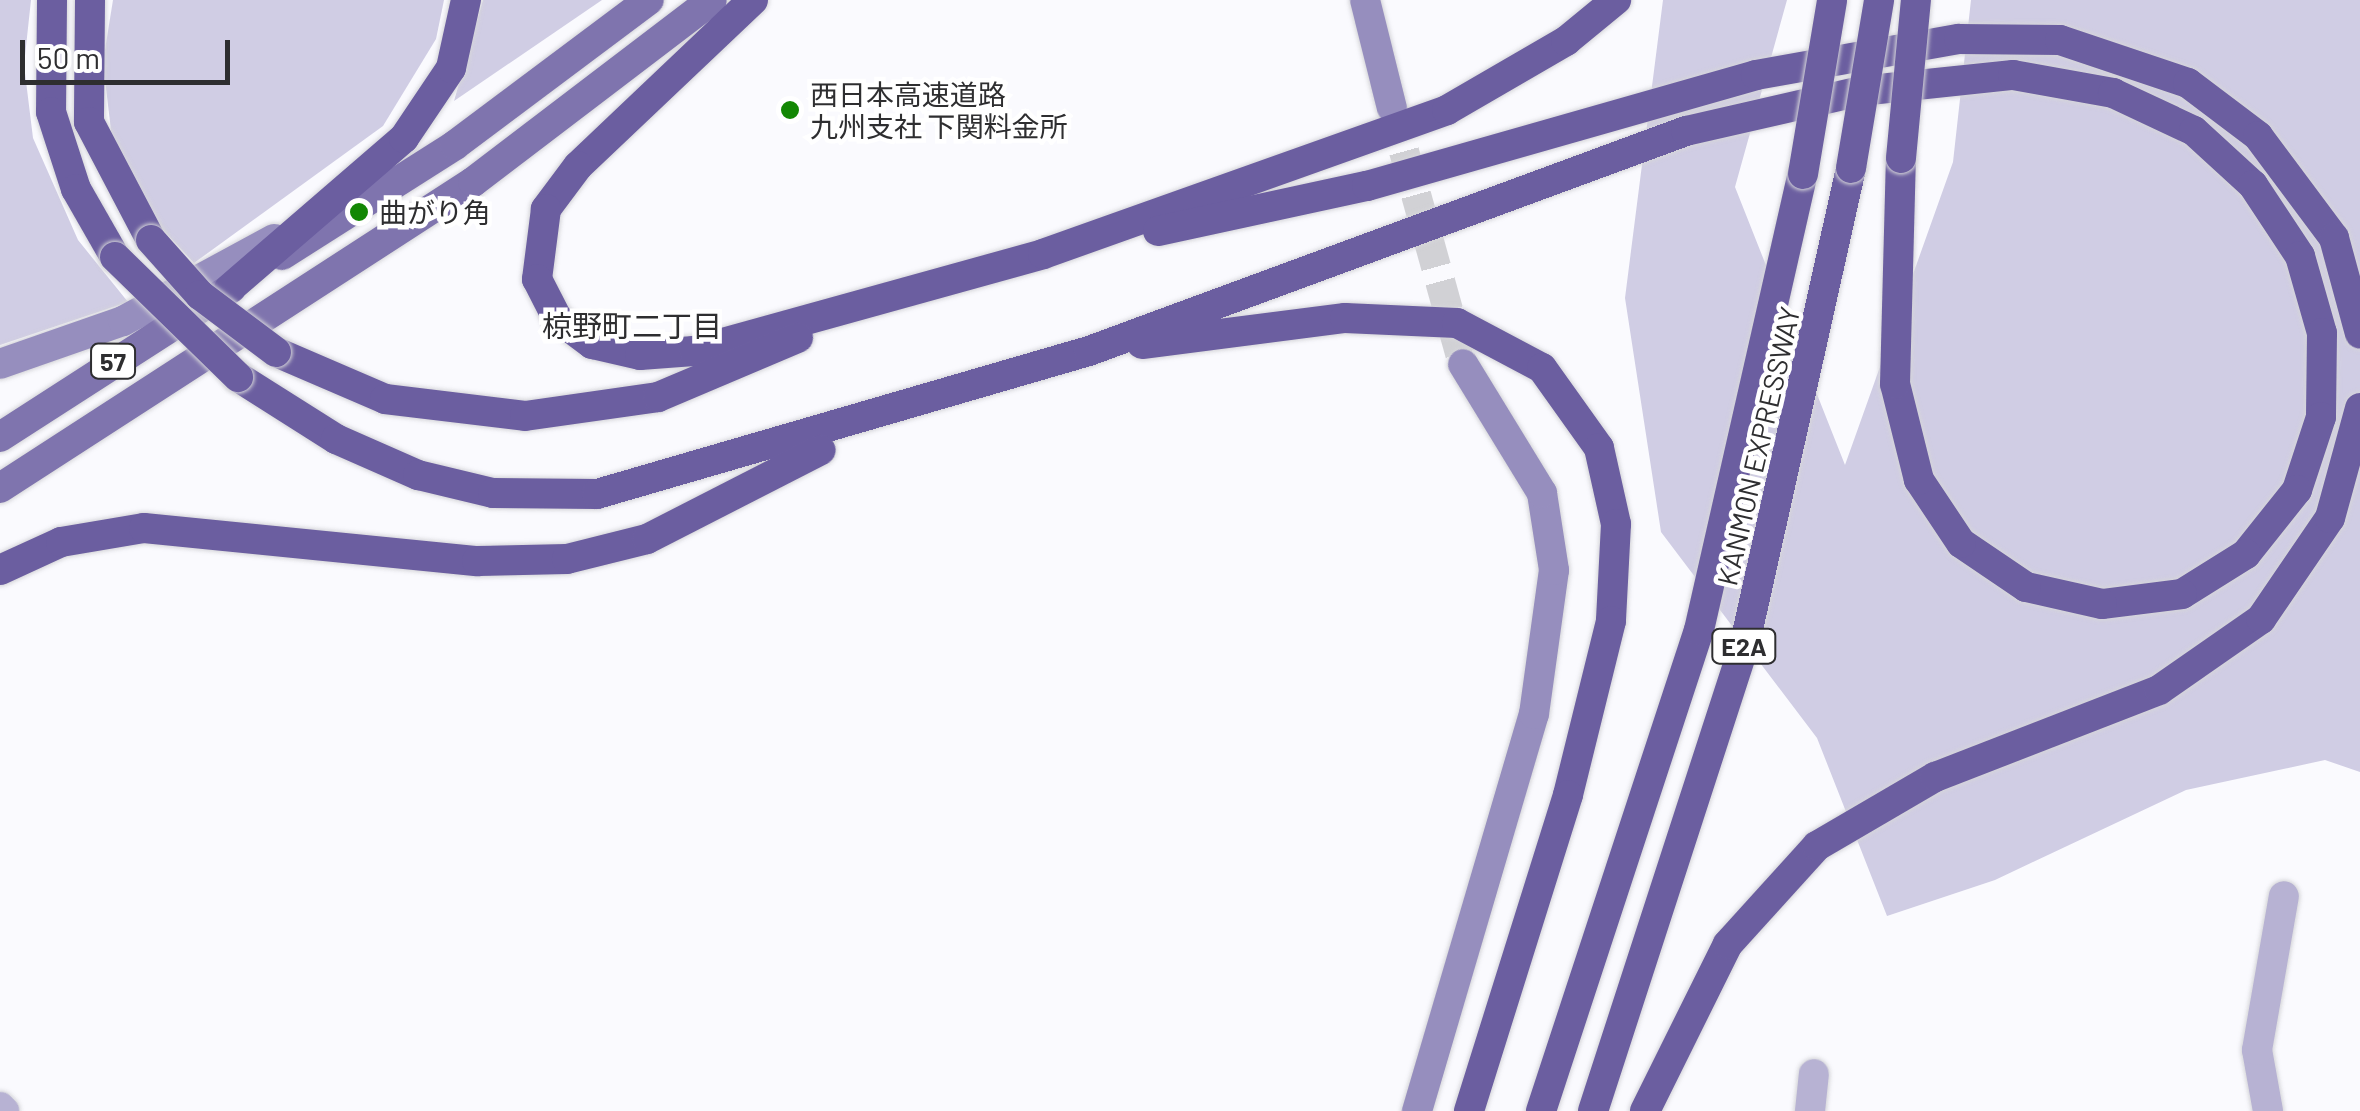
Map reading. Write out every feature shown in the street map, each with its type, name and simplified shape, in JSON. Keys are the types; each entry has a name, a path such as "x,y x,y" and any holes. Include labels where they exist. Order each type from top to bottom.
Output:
{"highway":[{"path":"52,0 50,112 76,189 115,256 238,377 377,458 454,486 541,498 662,482 876,420 1089,351 1686,132 1958,76 2063,80 2156,109 2227,157 2276,212 2314,291 2325,374 2313,455 2276,524 2246,554 2182,594 2102,604 2026,587 1962,543 1919,480 1896,384 1900,158 1916,0"},
{"path":"90,0 89,122 150,240 200,295 276,352 386,399 569,413 702,382 846,314"},
{"path":"229,289 322,210 433,100 461,38 466,0"},
{"path":"753,0 559,188 538,232 537,279 572,333 640,355 846,314 1042,254 1446,110 1538,59 1616,0"},
{"name":"KANMON EXPRESSWAY","path":"1541,1111 1699,630 1803,174 1832,0"},
{"name":"KANMON EXPRESSWAY","path":"1593,1111 1744,647 1851,168 1878,0"},
{"path":"1042,254 1367,186 1774,71 1959,39 2043,39 2148,65 2258,136 2334,238 2360,334"},
{"path":"1089,351 1345,318 1457,323 1542,368 1598,448 1616,524 1611,621 1568,796 1469,1111"},
{"path":"1644,1111 1728,944 1817,846 1934,777 2159,690 2261,619 2330,518 2360,408"},
{"path":"0,570 61,542 144,528 477,561 606,553 682,524 876,420"}],"main road":[{"name":"57","path":"0,437 455,145 648,0"},
{"name":"57","path":"0,488 473,182 712,0"}],"street":[{"path":"1366,0 1392,108"},
{"path":"0,364 171,298 322,210 455,145"},
{"path":"1417,1111 1534,714 1554,570 1542,493 1463,364"},
{"path":"2268,1111 2257,1050 2284,896"},
{"path":"1810,1111 1814,1074"}],"shaded area":[{"path":"0,0 31,0 24,65 33,138 78,240 128,302 0,345"},
{"path":"113,0 444,0 436,39 383,126 194,263 151,217 112,139 103,62"},
{"path":"483,0 602,0 454,101"},
{"path":"1663,0 1787,0 1735,187 1845,465 1953,162 1971,0 2360,0 2360,772 2325,760 2186,790 1995,880 1887,916 1817,738 1661,532 1625,298"}],"tunnel":[{"path":"1392,108 1463,364"}],"place":[{"name":"西日本高速道路 九州支社 下関料金所","path":"790,110"},
{"name":"曲がり角","path":"359,212"}],"district":[{"name":"椋野町二丁目","path":"632,325"}]}
